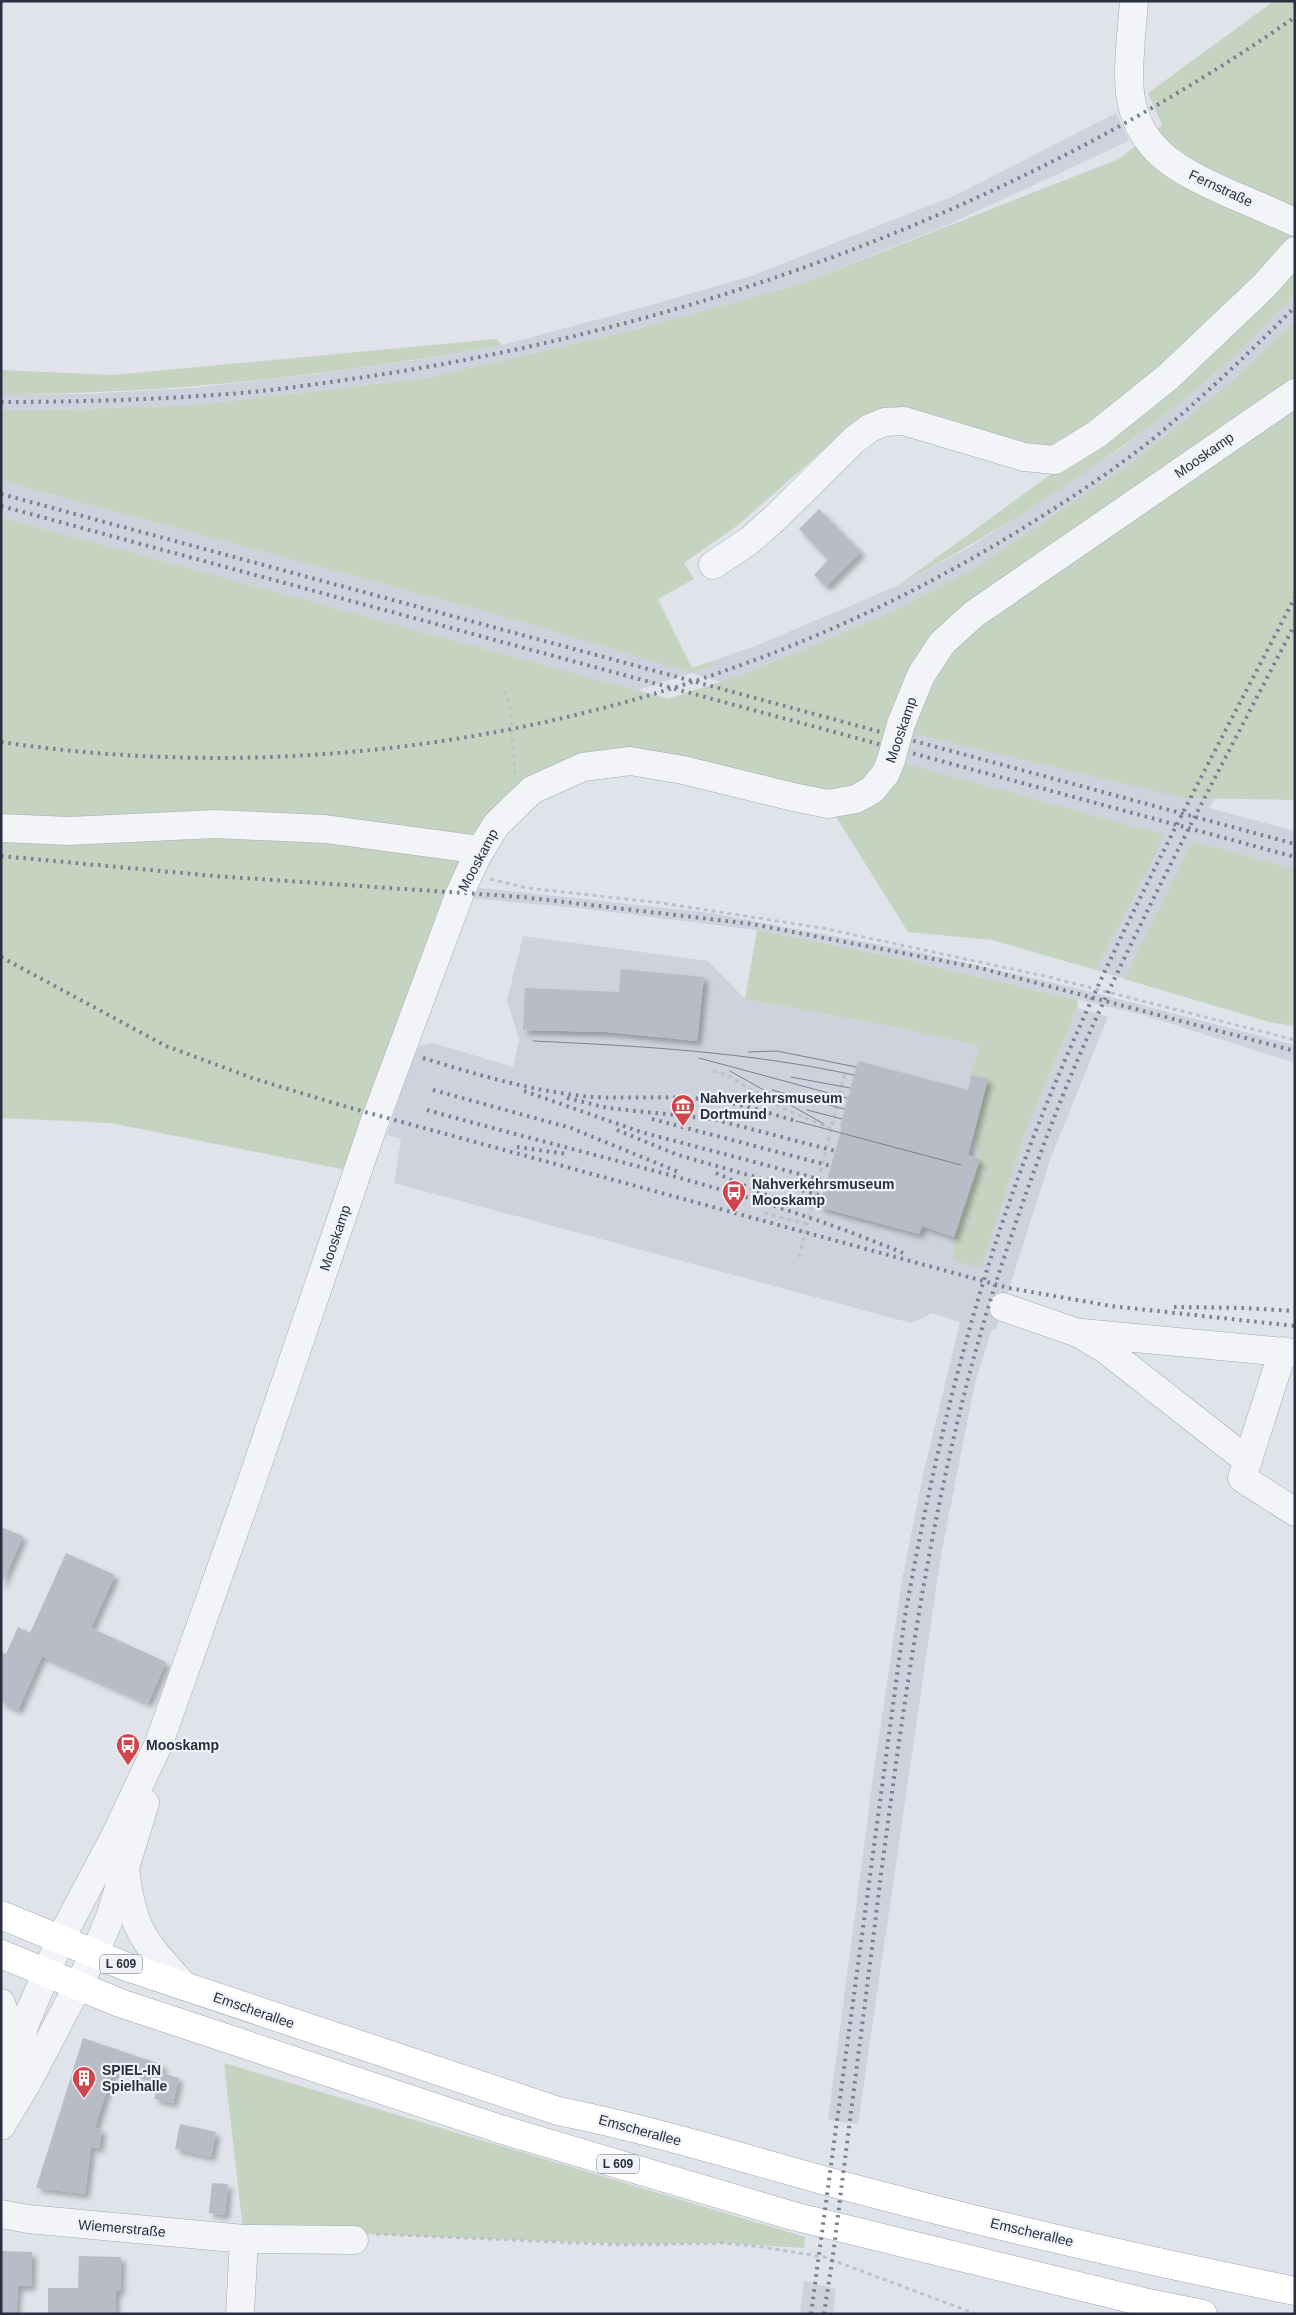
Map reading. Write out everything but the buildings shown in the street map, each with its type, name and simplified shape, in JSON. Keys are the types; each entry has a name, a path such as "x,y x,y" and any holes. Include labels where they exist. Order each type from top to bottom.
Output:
{"main road":[{"name":"Emscherallee","path":"1,1915 61,1938 127,1967 558,2111 611,2121 872,2193 1198,2271 1295,2291"},
{"name":"L 609","path":"1,1954 120,2003 471,2120 793,2216 1148,2303 1203,2314"}],"street":[{"name":"Fernstraße","path":"1134,1 1129,70 1130,92 1135,116 1150,144 1190,176 1295,222"},
{"path":"713,565 749,541 774,519 854,440 870,428 885,422 904,421 1024,457 1055,460 1097,434 1168,377 1264,286 1295,251"},
{"name":"Mooskamp","path":"1,2096 17,2046 46,1972 61,1938 116,1834 154,1752 193,1652 373,1126 460,893 475,861 496,825 532,790 583,767 630,761 683,770 793,798 828,804 856,799 872,790 886,773 901,724 920,675 942,643 974,614 1295,393"},
{"path":"1,828 69,831 215,824 306,828 475,861"},
{"path":"1003,1307 1078,1333 1105,1349 1248,1461"},
{"path":"1078,1333 1289,1352 1242,1478 1295,1512"},
{"name":"Mooskamp","path":"1,2126 27,2083 95,1953 110,1917 151,1783 154,1752"},
{"path":"125,1870 130,1904 136,1923 148,1946 184,1986"},
{"path":"1,2003 17,2046"},
{"name":"Wiemerstraße","path":"1,2214 28,2219 244,2239 354,2240"},
{"path":"240,2314 244,2239"}],"path":[{"path":"504,690 510,705 518,804"},
{"path":"475,861 527,888 662,903 822,928 1049,977 1295,1040"},
{"path":"713,1071 726,1075 778,1106 831,1129"},
{"path":"799,1256 845,1073"},
{"path":"816,1188 822,1196"},
{"path":"764,1213 807,1224"},
{"path":"354,2240 363,2234 625,2245 723,2243 762,2247 824,2257 976,2314"}],"shaded area":[{"path":"1116,113 1129,141 945,226 800,284 637,329 426,378 194,405 1,410 1,394 86,394 192,388 309,375 417,360 502,345 751,276 954,196"},
{"path":"1295,294 1295,321 1235,378 1134,461 973,569 887,614 723,682 1220,791 1209,808 1295,831 1295,869 1192,841 1124,979 1096,970 1164,835 1,517 1,481 509,618 691,673 713,666 712,661 758,645 899,585 973,545 1123,447 1207,381","holes":["691,673 721,682 668,699 638,690"]},
{"path":"473,887 710,913 904,949 1072,987 1295,1045 1295,1063 1144,1015 884,955 757,930 578,908 469,898"},
{"name":"Nahverkehrsmuseum Dortmund","path":"523,936 708,961 745,999 884,1025 979,1046 988,1079 974,1135 980,1159 979,1267 1024,1136 1077,1008 1108,1017 1051,1157 996,1330 992,1329 975,1383 941,1555 858,2124 828,2120 872,1785 902,1580 923,1475 960,1322 932,1313 911,1323 394,1183 401,1139 387,1135 412,1057 419,1046 433,1043 513,1067 519,1040 507,1000"},
{"path":"804,2281 836,2289 833,2314 800,2314"}],"green space":[{"path":"1274,1 1295,1 1295,294 1217,372 1133,439 1018,516 899,585 1054,472 1222,319 1058,453 1001,446 890,406 853,424 738,525 684,563 694,579 658,599 692,668 712,661 713,666 691,673 509,618 1,481 1,410 194,405 426,378 637,329 800,284 1119,159 1162,125 1148,93"},
{"path":"1295,321 1295,800 1184,798 910,733 892,760 1165,835 1096,970 992,940 908,932 828,804 631,761 491,819 347,1170 110,1123 1,1118 1,517 668,699 738,676 887,614 973,569 1134,461 1235,378"},
{"path":"496,339 502,345 440,356 253,381 127,391 1,394 1,370 113,375"},
{"path":"1192,841 1295,869 1295,1026 1269,1022 1124,979"},
{"path":"757,930 884,955 1078,1000 1077,1008 1024,1136 981,1268 953,1260 954,1237 980,1159 974,1135 987,1079 971,1075 979,1046 884,1025 745,999"},
{"path":"224,2063 805,2237 804,2248 723,2243 628,2244 363,2234 244,2239"}],"tram line":[{"path":"533,1041 614,1045 734,1055 854,1075"},
{"path":"748,1052 777,1051 856,1067"},
{"path":"699,1058 847,1098"},
{"path":"730,1071 824,1124"},
{"path":"791,1077 850,1088"},
{"path":"772,1090 844,1109"},
{"path":"807,1110 842,1119"},
{"path":"796,1121 961,1165"}],"railway":[{"path":"1,402 162,398 305,386 482,357 605,328 727,293 848,252 965,203 1079,148 1190,86 1295,17"},
{"path":"1,742 135,756 269,757 403,746 536,724 666,690 793,645 915,589 1031,523 1094,482 1154,438 1226,374 1295,307"},
{"path":"1,494 1295,844"},
{"path":"1,506 1295,857"},
{"path":"811,2314 905,1616 929,1494 957,1374 1011,1196 1061,1068 1157,864 1295,597"},
{"path":"824,2314 881,1874 914,1645 941,1494 978,1344 1000,1270 1029,1185 1084,1045 1160,886 1295,624"},
{"path":"1,856 214,876 522,897 752,924 980,968 1295,1051"},
{"path":"1,957 166,1046 255,1079 347,1107 1009,1288 1111,1306 1295,1326"},
{"path":"423,1058 528,1087 571,1095 722,1101 796,1121"},
{"path":"433,1090 571,1128 681,1173"},
{"path":"524,1091 641,1132 826,1181"},
{"path":"567,1098 608,1108 713,1119 835,1151"},
{"path":"427,1110 727,1191 845,1230 903,1253"},
{"path":"652,1119 831,1166"},
{"path":"617,1130 678,1155 822,1196"},
{"path":"517,1147 567,1154"},
{"path":"716,1173 780,1201"},
{"path":"1174,1307 1295,1311"}],"place":[{"name":"Nahverkehrsmuseum Dortmund","path":"683,1127"},
{"name":"Nahverkehrsmuseum Mooskamp","path":"734,1213"},
{"name":"Mooskamp","path":"128,1766"},
{"name":"SPIEL-IN Spielhalle","path":"84,2099"}]}
